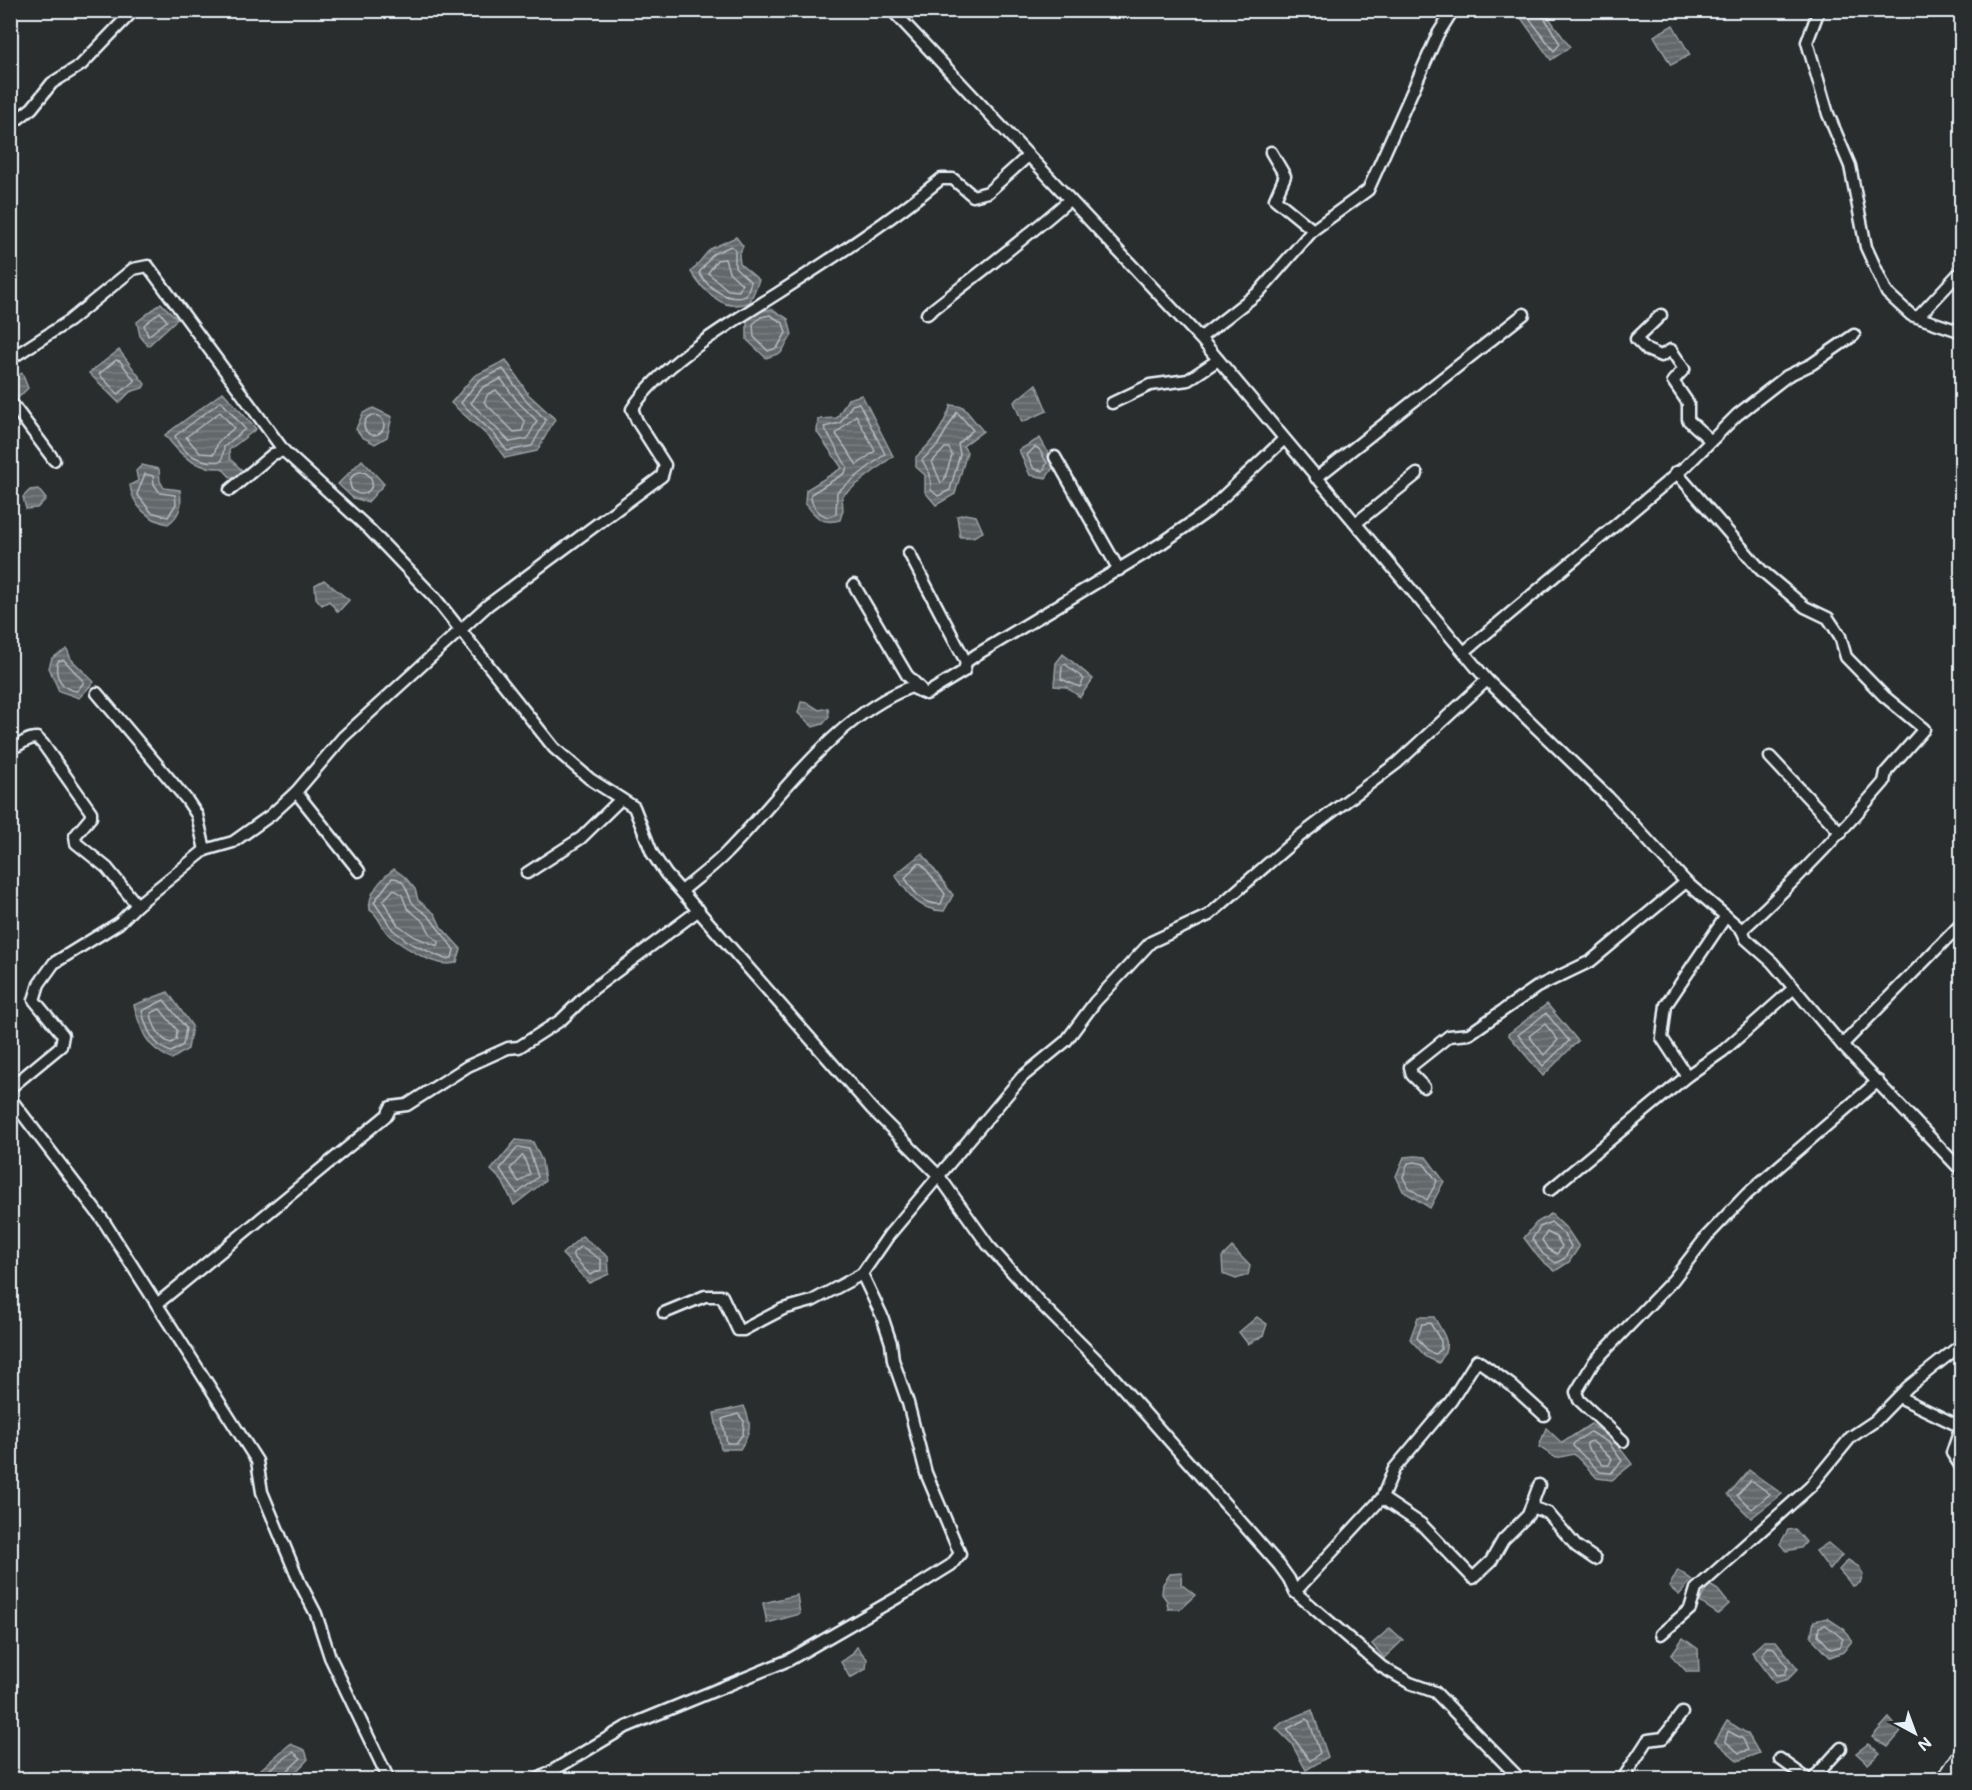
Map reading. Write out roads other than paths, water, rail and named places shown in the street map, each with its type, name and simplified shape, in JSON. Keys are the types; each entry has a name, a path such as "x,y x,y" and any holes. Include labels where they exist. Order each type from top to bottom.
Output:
{"main road":[{"path":"1944,1779 1962,1753"}],"street":[{"path":"10,126 32,108 52,83 81,65 134,10"},
{"path":"892,10 1200,338 1283,440 1487,680 1608,797 1686,882 1742,930 1746,939 1794,988 1842,1045 1962,1171"},
{"path":"1200,338 1259,292 1312,230 1368,190 1438,34 1453,10"},
{"path":"1819,10 1807,42 1828,114 1850,166 1866,247 1887,293 1911,315 1962,332"},
{"path":"1271,152 1286,176 1275,199 1312,230"},
{"path":"10,1088 61,1046 63,1035 34,1000 39,984 54,963 119,923 137,905 205,850 233,842 271,815 296,792 343,737 488,605 662,476 665,465 632,409 642,393 710,336 815,269 941,179 953,179 973,196 988,192 1028,156"},
{"path":"927,314 1028,236 1070,200"},
{"path":"10,359 69,321 133,269 148,266 284,451 369,530 463,630 554,748 591,779 634,807 652,853 666,874 872,1109 939,1176 988,1245 1167,1437 1279,1565 1295,1592 1382,1667 1410,1683 1435,1692 1521,1779"},
{"path":"1919,316 1962,270"},
{"path":"1316,478 1524,314"},
{"path":"1661,315 1636,339 1647,350 1661,356 1671,350 1684,369 1673,381 1688,403 1688,420 1710,440"},
{"path":"1464,652 1676,472 1686,466 1737,415 1787,376 1812,364 1854,335"},
{"path":"1112,404 1150,385 1188,380 1218,360"},
{"path":"10,401 54,460"},
{"path":"966,662 1119,570 1208,511 1283,440"},
{"path":"230,490 273,454 284,451"},
{"path":"1055,457 1119,570"},
{"path":"1676,472 1761,570 1805,607 1828,618 1840,636 1846,657 1884,696 1924,729 1886,772 1884,782 1841,833 1792,885 1742,930"},
{"path":"1356,524 1417,474"},
{"path":"909,554 966,662 964,670 926,694"},
{"path":"854,585 907,675 926,694"},
{"path":"664,1313 705,1296 722,1296 738,1330 743,1330 783,1309 812,1301 862,1274 889,1235 1022,1077 1066,1041 1095,1002 1152,942 1209,915 1300,836 1397,764 1487,680"},
{"path":"682,891 726,853 814,756 855,721 904,689 911,687 926,694"},
{"path":"97,693 197,814 205,850"},
{"path":"10,748 18,747 31,738 37,738 43,744 91,812 91,817 75,836 76,843 107,868 137,905"},
{"path":"1770,757 1841,833"},
{"path":"296,792 359,871"},
{"path":"527,873 581,838 621,799"},
{"path":"1424,1087 1412,1074 1410,1066 1425,1054 1449,1036 1469,1035 1537,987 1591,961 1686,882"},
{"path":"157,1304 290,1197 387,1115 391,1107 407,1105 468,1066 508,1048 519,1047 561,1020 594,989 699,910"},
{"path":"1687,1076 1662,1038 1666,1005 1726,916"},
{"path":"1842,1045 1962,923"},
{"path":"1550,1190 1687,1076 1723,1051 1794,988"},
{"path":"1623,1441 1579,1400 1576,1392 1594,1362 1673,1280 1707,1236 1747,1194 1878,1081"},
{"path":"10,1098 39,1139 73,1177 257,1461 262,1492 299,1581 316,1614 330,1657 389,1779"},
{"path":"537,1779 626,1727 789,1660 914,1588 951,1564 960,1554 926,1473 908,1403 893,1360 891,1342 882,1316 862,1274"},
{"path":"1661,1634 1690,1609 1696,1589 1810,1487 1851,1437 1875,1421 1899,1397 1962,1344"},
{"path":"1295,1592 1382,1498 1394,1468 1450,1401 1477,1359 1511,1385 1544,1415"},
{"path":"1899,1397 1961,1427 1952,1453 1962,1468"},
{"path":"1382,1498 1421,1524 1473,1578 1491,1561 1503,1540 1528,1515 1539,1485"},
{"path":"1531,1507 1548,1513 1576,1546 1595,1559"},
{"path":"1622,1779 1648,1740 1663,1738 1682,1713"},
{"path":"1780,1759 1810,1779 1841,1748"}],"water":[{"path":"1516,11 1544,11 1570,47 1551,60"},
{"path":"1673,25 1690,55 1671,65 1654,36"},
{"path":"736,237 743,246 739,255 740,264 759,280 750,302 740,305 726,304 714,297 691,272 710,249"},
{"path":"161,303 177,319 148,346 140,336 137,322"},
{"path":"772,309 788,319 792,335 781,353 766,358 747,340 747,320 759,311"},
{"path":"119,350 145,384 143,388 130,392 119,403 89,373"},
{"path":"506,360 528,394 555,419 537,451 505,458 490,438 451,403 474,376"},
{"path":"22,373 28,388 18,398 11,381"},
{"path":"1036,384 1047,411 1022,422 1014,402"},
{"path":"223,392 256,429 229,450 230,459 244,472 233,480 222,468 212,468 189,460 165,435"},
{"path":"862,395 893,456 842,496 843,510 840,520 823,521 805,503 806,490 842,468 817,432 818,419 837,418 848,399"},
{"path":"951,405 963,407 983,431 963,446 967,452 955,494 936,505 925,492 925,475 916,467 916,457 937,433"},
{"path":"373,408 392,417 387,437 375,444 362,437 356,429 363,413"},
{"path":"1040,438 1055,465 1046,478 1030,475 1019,450"},
{"path":"362,460 384,484 368,502 353,498 338,484"},
{"path":"142,465 159,469 160,481 164,488 180,490 180,509 176,517 168,524 154,519 143,511 131,493 130,485 138,481 136,471"},
{"path":"38,489 46,499 37,508 26,509 23,497 30,490"},
{"path":"965,514 976,516 983,532 973,537 960,537 957,516"},
{"path":"324,580 349,600 338,612 329,601 322,605 316,598 315,585"},
{"path":"67,649 71,659 94,682 79,698 59,691 49,668 52,658"},
{"path":"1063,654 1093,679 1080,697 1066,687 1054,686 1056,663"},
{"path":"801,702 808,703 819,710 828,708 829,717 823,724 813,727 798,713"},
{"path":"922,853 953,895 944,911 927,908 915,900 895,875"},
{"path":"394,869 405,877 415,889 418,900 435,914 441,927 461,949 457,962 441,963 422,957 390,936 370,910 373,892"},
{"path":"168,992 192,1026 188,1049 172,1059 150,1044 139,1023 134,1005"},
{"path":"1547,1004 1578,1041 1543,1076 1508,1034"},
{"path":"516,1140 533,1142 542,1161 545,1181 514,1205 502,1181 491,1170"},
{"path":"1404,1157 1426,1157 1444,1181 1430,1208 1403,1191 1396,1176"},
{"path":"1551,1214 1567,1229 1579,1247 1569,1262 1555,1271 1539,1258 1524,1238 1536,1223"},
{"path":"582,1236 608,1257 609,1274 589,1283 562,1254"},
{"path":"1232,1247 1250,1266 1248,1275 1236,1279 1223,1274 1222,1257"},
{"path":"1257,1317 1267,1324 1263,1336 1248,1344 1239,1332"},
{"path":"1418,1317 1434,1317 1444,1335 1446,1350 1439,1363 1426,1357 1410,1339"},
{"path":"744,1406 749,1428 744,1443 740,1449 721,1449 714,1413"},
{"path":"1591,1424 1613,1439 1632,1464 1612,1480 1597,1478 1574,1454 1556,1458 1539,1447 1546,1428 1562,1443"},
{"path":"1749,1470 1782,1494 1751,1518 1728,1495"},
{"path":"1795,1529 1806,1542 1801,1548 1786,1551 1780,1544 1788,1530"},
{"path":"1828,1543 1842,1555 1830,1570 1816,1551"},
{"path":"1848,1560 1859,1567 1863,1574 1860,1583 1853,1586 1839,1570"},
{"path":"1678,1570 1692,1580 1679,1595 1669,1587"},
{"path":"1182,1573 1181,1584 1195,1595 1180,1609 1168,1609 1167,1601 1162,1594 1163,1584 1170,1574"},
{"path":"1708,1584 1718,1590 1729,1604 1718,1614 1700,1602"},
{"path":"797,1595 800,1614 767,1623 763,1603"},
{"path":"1827,1618 1844,1629 1852,1641 1843,1652 1830,1657 1811,1637 1814,1621"},
{"path":"1390,1628 1403,1640 1384,1658 1372,1644"},
{"path":"1683,1638 1698,1649 1699,1672 1687,1672 1671,1655"},
{"path":"1764,1641 1776,1641 1798,1669 1788,1679 1775,1683 1752,1652"},
{"path":"857,1647 867,1659 866,1669 850,1678 841,1662"},
{"path":"1312,1710 1328,1757 1306,1770 1291,1743 1276,1728 1283,1722"},
{"path":"1889,1718 1901,1732 1888,1747 1872,1737"},
{"path":"1727,1721 1748,1734 1759,1753 1738,1761 1715,1741"},
{"path":"290,1744 305,1750 308,1759 291,1775 268,1779 260,1770"},
{"path":"1868,1744 1880,1753 1868,1764 1856,1753"}]}
